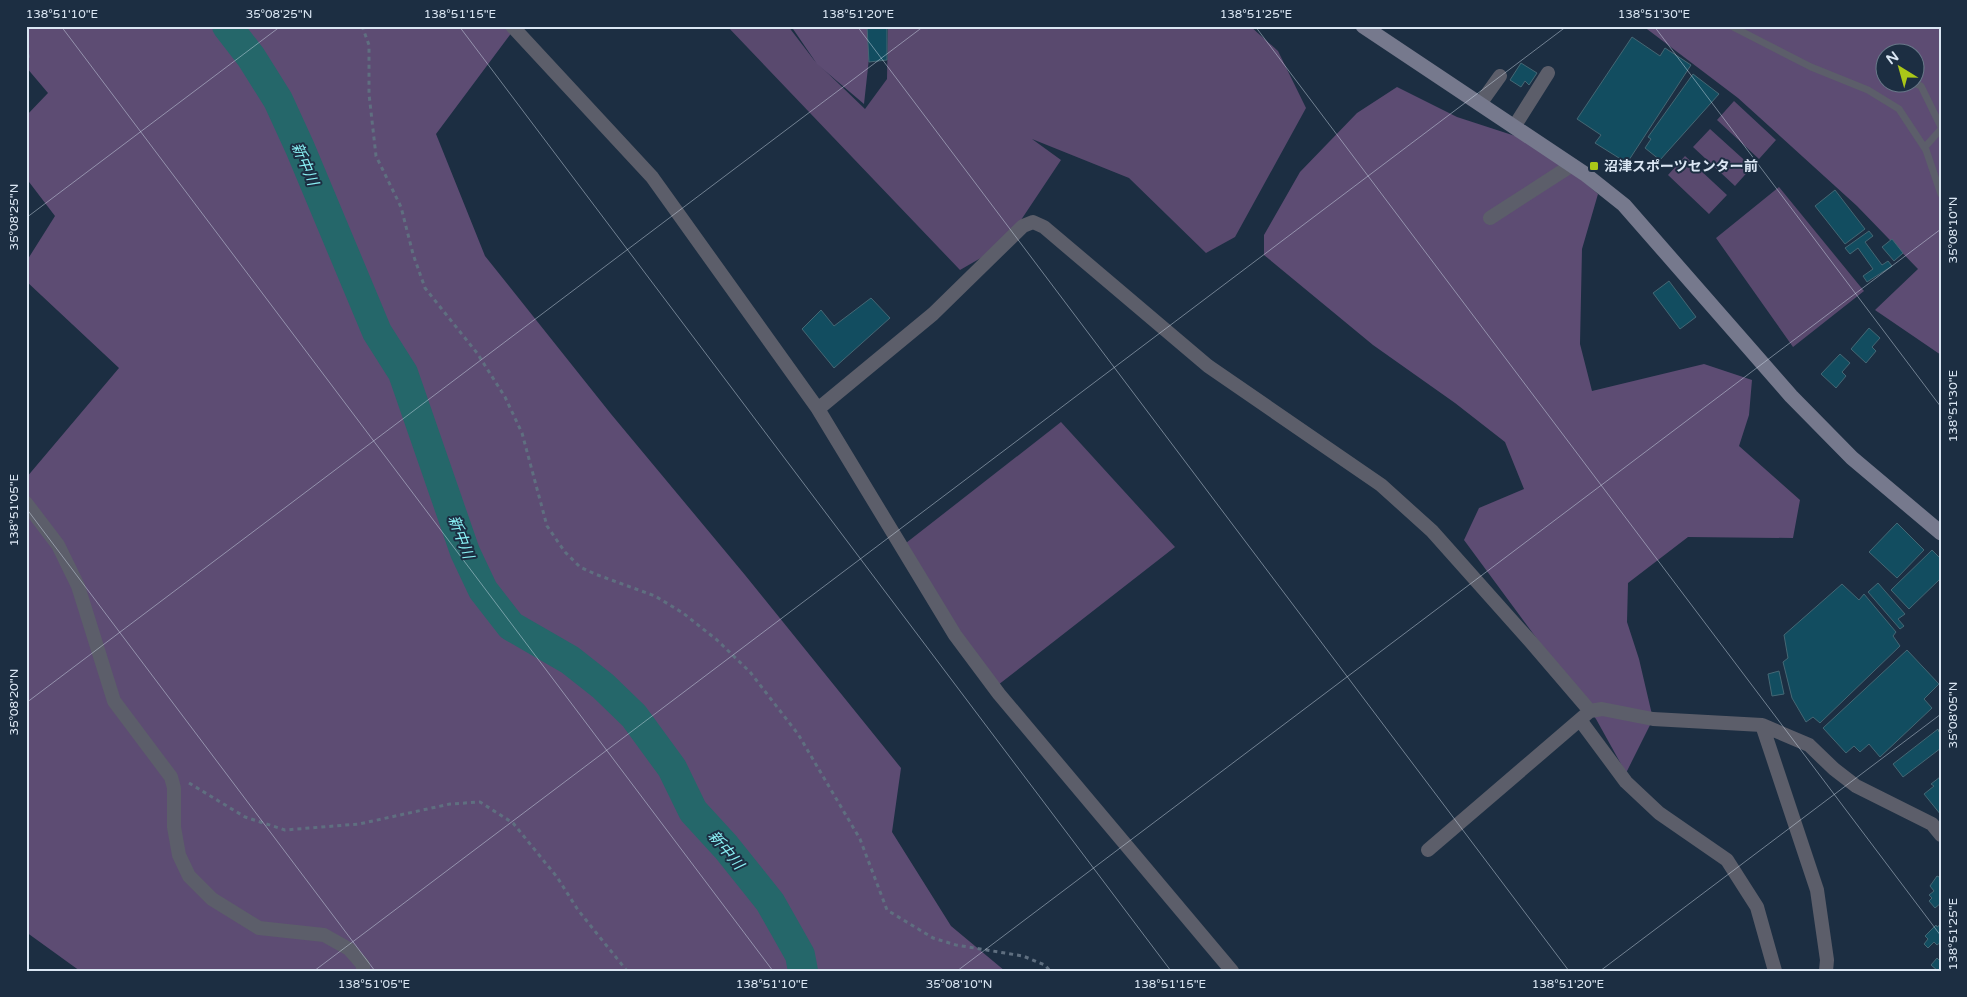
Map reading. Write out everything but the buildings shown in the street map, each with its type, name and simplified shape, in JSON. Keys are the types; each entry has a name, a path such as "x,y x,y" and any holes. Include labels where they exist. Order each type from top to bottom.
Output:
{"street":[{"path":"512,26 652,177 818,409 955,635 999,694 1232,971"},
{"path":"1363,26 1572,165 1624,205 1791,396 1852,458 1941,532"},
{"path":"1514,127 1548,73"},
{"path":"1480,104 1500,76"},
{"path":"1490,218 1572,165"},
{"path":"818,409 933,314 1022,226 1034,222 1044,227 1208,366 1381,485 1432,532 1531,642 1585,716 1626,782 1659,813 1727,860 1756,907 1775,971"},
{"path":"26,503 58,546 78,586 114,701 170,777 174,788 174,827 179,855 189,876 212,899 259,928 324,935 349,949 363,965 363,971"},
{"path":"1428,850 1585,716 1602,708 1653,719 1762,725 1809,745 1834,769 1856,786 1932,824 1941,835"},
{"path":"1762,725 1816,890 1827,960 1826,971"}],"lane":[{"path":"1731,26 1811,67 1868,90 1898,109 1924,147 1941,194"},
{"path":"1923,92 1941,128 1924,147"}],"path":[{"path":"362,26 369,45 369,94 376,156 401,208 413,254 425,288 477,352 505,397 522,433 547,526 565,552 580,567 655,596 683,612 718,640 750,672 798,734 860,839 887,910 933,938 956,946 1022,956 1045,965 1050,971"},
{"path":"26,46 29,60 26,63"},
{"path":"174,788 188,782 245,817 286,830 359,824 450,804 480,802 514,823 556,877 578,910 627,971"}],"shaded area":[{"path":"26,26 512,26 515,28 436,134 485,256 611,414 745,575 901,768 892,832 951,926 1005,971 80,971 26,932 26,478 119,368 26,281 26,262 55,216 26,178 26,116 48,93 26,67"},
{"path":"727,26 788,26 814,60 865,109 887,79 888,26 1250,26 1278,51 1306,108 1235,237 1206,253 1129,178 1032,139 1061,160 1005,244 960,270"},
{"path":"791,26 871,26 864,104 817,64"},
{"path":"1643,26 1941,26 1941,355 1875,310 1918,269 1857,206 1738,98"},
{"path":"1397,87 1457,117 1540,144 1598,194 1582,249 1580,344 1592,391 1704,364 1752,380 1749,415 1739,446 1800,500 1793,538 1688,537 1628,583 1627,622 1639,659 1653,719 1626,773 1596,719 1464,540 1479,508 1524,489 1505,442 1455,403 1373,345 1264,255 1264,235 1300,172 1357,113"},
{"path":"1734,101 1776,140 1759,159 1717,120"},
{"path":"1710,129 1752,167 1735,186 1693,147"},
{"path":"1685,156 1727,195 1709,214 1668,175"},
{"path":"1779,187 1864,291 1793,347 1716,238"},
{"path":"1061,422 1175,547 998,685 950,628 906,543"}],"waterway":[{"name":"新中川","path":"227,26 251,57 278,100 377,332 403,373 465,552 483,590 511,626 570,660 603,686 634,716 672,768 693,811 726,847 770,902 800,955 803,971"}],"place":[{"name":"沼津スポーツセンター前","path":"1594,166"}]}
